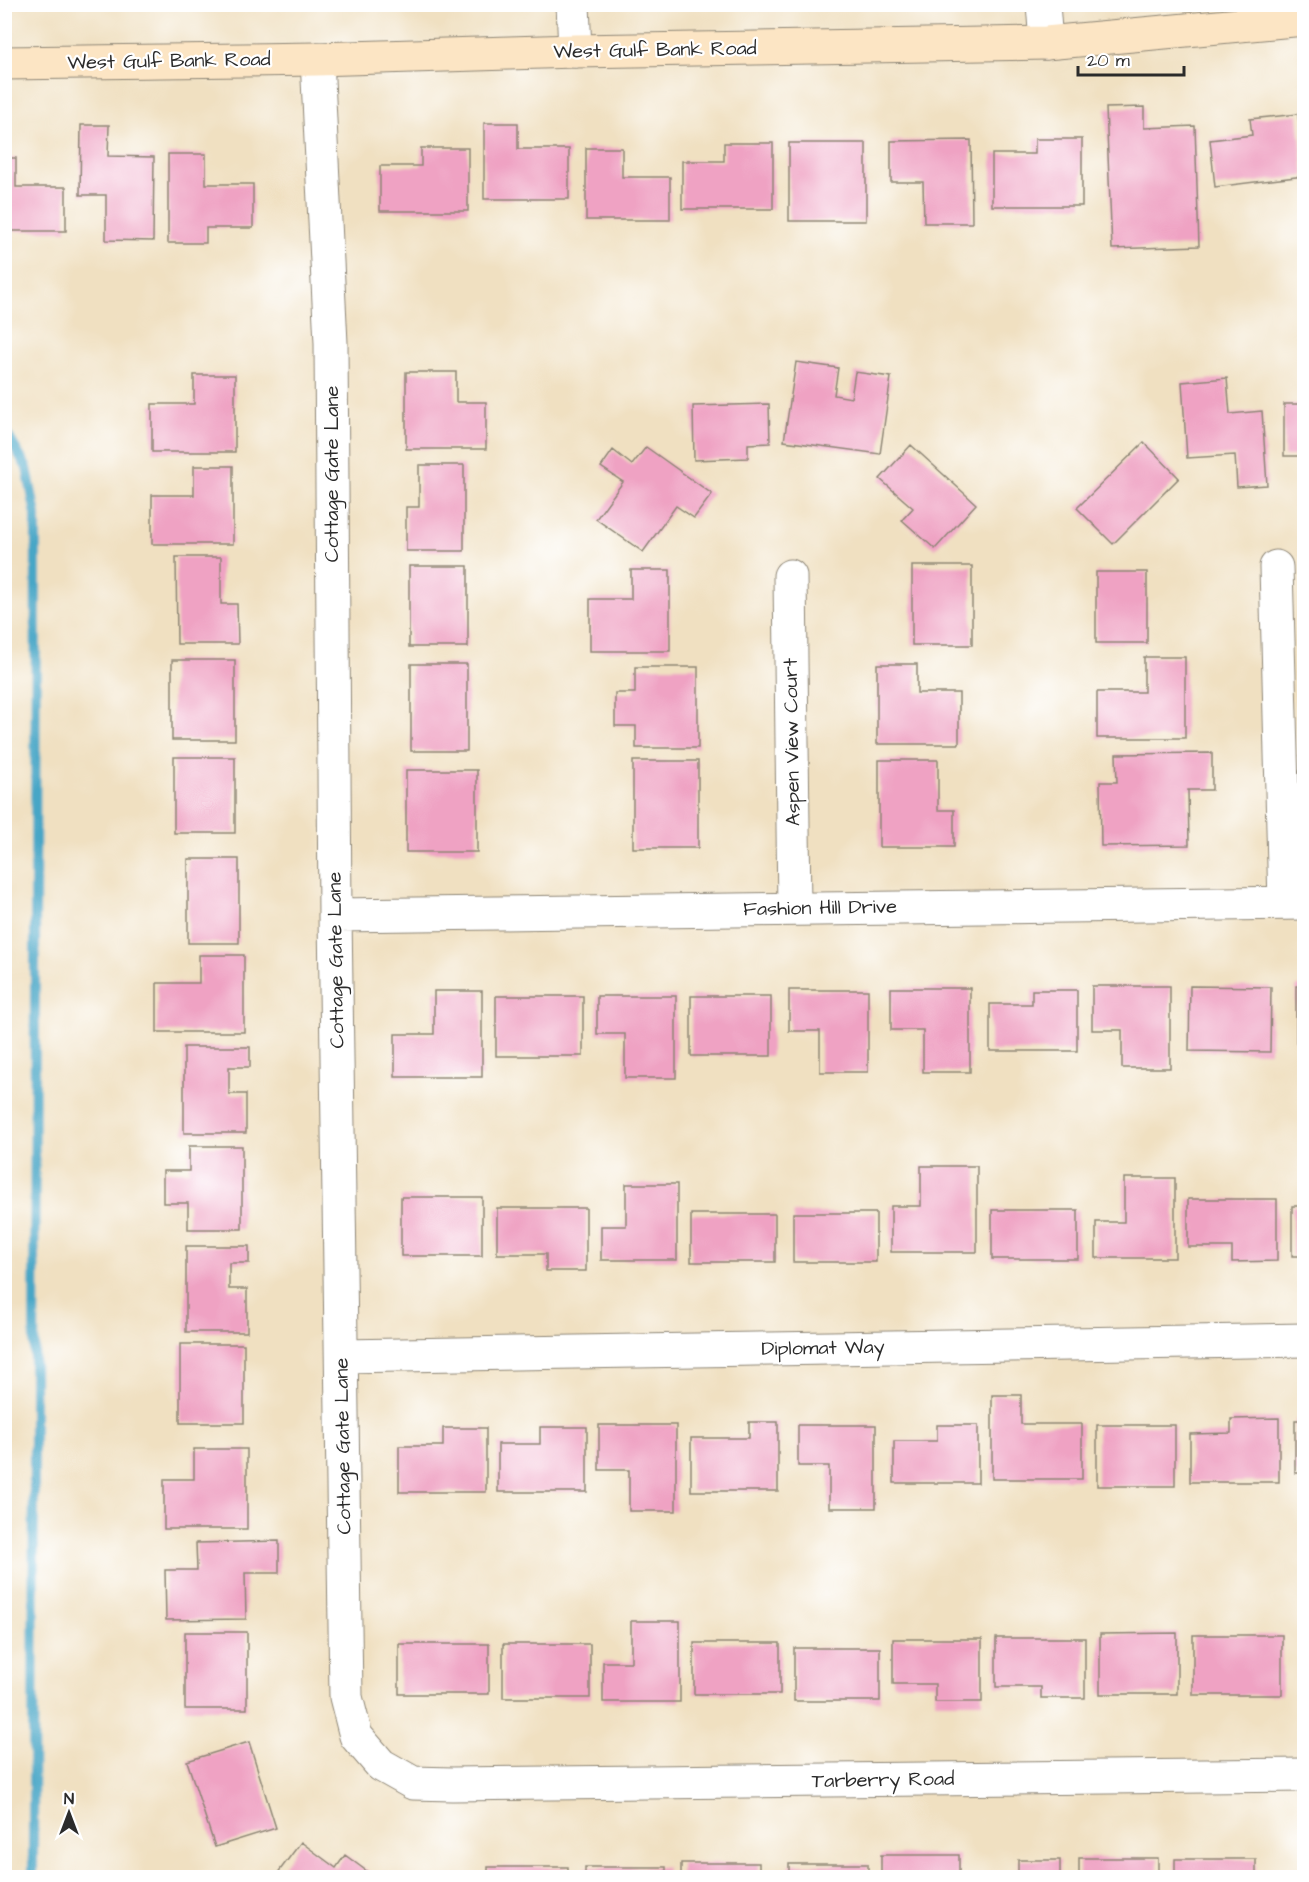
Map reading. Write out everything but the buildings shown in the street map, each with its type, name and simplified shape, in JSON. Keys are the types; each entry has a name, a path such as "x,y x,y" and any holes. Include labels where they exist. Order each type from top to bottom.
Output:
{"main road":[{"name":"West Gulf Bank Road","path":"4,63 317,60 575,51 1046,43 1305,19"}],"street":[{"path":"573,4 575,51"},
{"path":"1043,4 1046,43"},
{"name":"Cottage Gate Lane","path":"317,60 331,343 335,915 346,1698 356,1736 381,1765 413,1783 462,1784"},
{"path":"1276,567 1295,903"},
{"name":"Aspen View Court","path":"790,576 794,909"},
{"name":"Fashion Hill Drive","path":"335,915 1295,903"},
{"name":"Diplomat Way","path":"342,1356 1305,1340"},
{"name":"Tarberry Road","path":"462,1784 1305,1775"}],"waterway":[{"path":"4,434 7,434 27,468 36,515 33,1878"}]}
